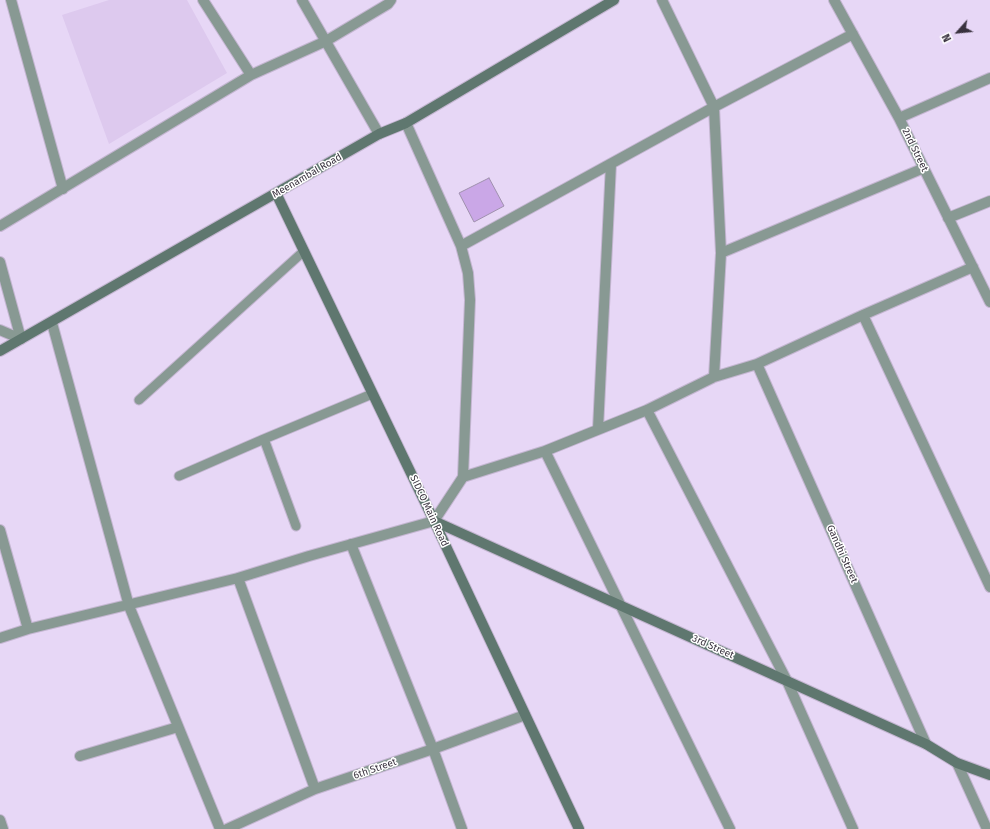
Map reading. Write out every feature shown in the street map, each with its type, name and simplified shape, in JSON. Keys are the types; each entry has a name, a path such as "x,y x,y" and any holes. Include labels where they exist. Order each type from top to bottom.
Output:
{"main road":[{"name":"Meenambal Road","path":"0,351 52,323 379,134 406,123 614,0"},
{"name":"SIDCO Main Road","path":"276,193 579,829"},
{"name":"3rd Street","path":"434,522 926,744 957,763 990,775"}],"street":[{"path":"11,0 63,189"},
{"path":"203,0 251,75"},
{"path":"302,0 379,134"},
{"path":"0,226 251,75 326,41 388,4 391,0"},
{"path":"662,0 714,108 721,253 714,377"},
{"name":"2nd Street","path":"834,0 899,118 990,302"},
{"path":"461,246 853,34"},
{"path":"899,118 990,78"},
{"path":"0,638 28,629 129,606 238,578 351,544 434,522 463,477 470,300 468,273 461,246 406,123"},
{"path":"598,429 611,164"},
{"path":"721,253 924,168"},
{"path":"948,218 990,201"},
{"path":"0,262 21,339"},
{"path":"463,477 545,451 648,410 714,377 757,364 863,315 973,267"},
{"path":"863,315 990,587"},
{"path":"52,323 129,606 220,829"},
{"path":"0,330 21,339"},
{"name":"Gandhi Street","path":"757,364 926,744"},
{"path":"648,410 787,681 854,829"},
{"path":"545,451 730,829"},
{"path":"0,530 28,629"},
{"path":"351,544 433,749 462,829"},
{"path":"238,578 315,790"},
{"name":"6th Street","path":"227,829 315,790 525,715"},
{"path":"80,756 178,727"},
{"path":"957,763 987,829"},
{"path":"0,820 3,829"}],"lane":[{"path":"139,400 304,251"},
{"path":"179,476 372,394"},
{"path":"264,439 296,526"}],"shaded area":[{"path":"109,0 187,0 227,73 109,144 62,15"}],"building":[{"path":"489,178 504,206 474,222 459,193"}]}
